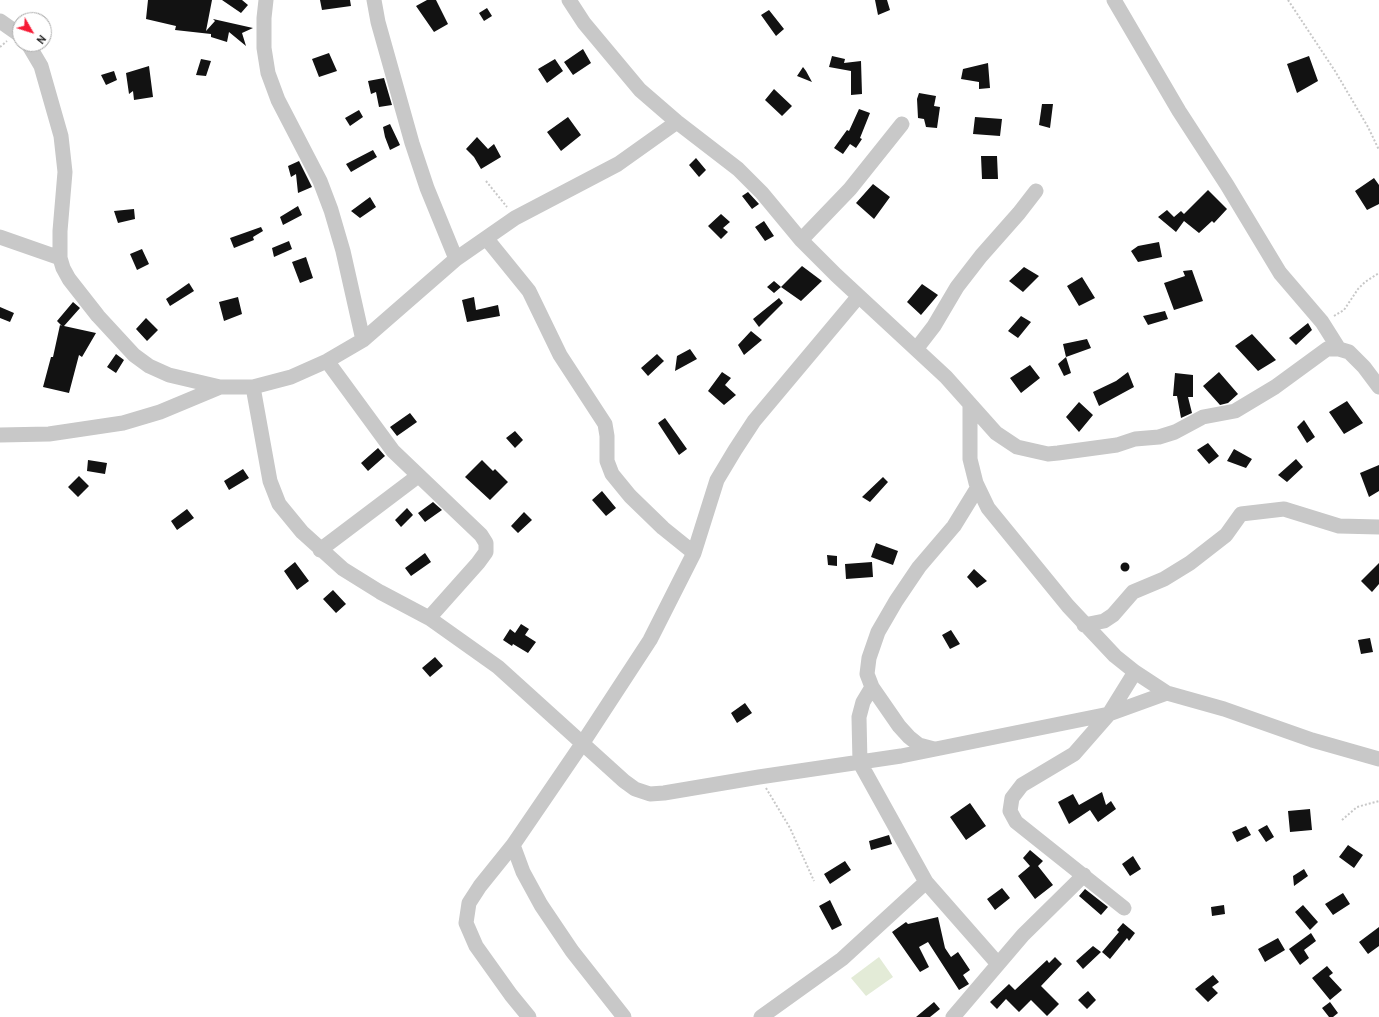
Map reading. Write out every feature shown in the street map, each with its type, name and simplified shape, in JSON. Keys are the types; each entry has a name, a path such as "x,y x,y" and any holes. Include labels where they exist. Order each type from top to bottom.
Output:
{"street":[{"path":"266,0 264,48 268,73 278,100 320,181 331,210 343,251 363,340"},
{"path":"374,0 378,22 412,143 427,188 456,259"},
{"path":"569,0 584,23 640,90 677,122 738,169 762,193 801,240 858,297 917,348 946,377 970,406 996,433 1016,447 1048,454 1081,451 1117,445 1135,440 1159,437 1175,432 1203,417 1235,411 1275,387 1327,349 1339,348 1349,352 1368,371 1379,387"},
{"path":"1114,0 1179,111 1227,185 1280,273 1322,322 1339,348"},
{"path":"0,22 12,30"},
{"path":"33,52 41,66 61,136 65,172 60,231 60,258 69,279 81,296 119,341 149,366 170,376 220,387 252,387 291,377 327,361 363,340 456,259 515,218 618,164 677,122"},
{"path":"801,240 850,188 902,124"},
{"path":"917,348 934,326 957,287 1036,191"},
{"path":"0,237 60,258"},
{"path":"486,238 528,291 560,355 605,424 607,436 607,461 612,474 630,496 663,528 694,553"},
{"path":"529,1017 511,995 476,946 466,923 469,904 480,886 513,845 582,744 650,640 694,553 717,480 734,450 754,421 858,297"},
{"path":"327,361 393,451 481,535 486,543 486,552 478,563 429,618"},
{"path":"0,435 49,434 122,423 160,412 220,387"},
{"path":"252,387 270,481 279,504 302,532 320,550 343,569 380,592 429,618 498,667 582,744 635,789 650,794 664,794 759,777 860,763 1109,714 1167,693"},
{"path":"970,406 970,459 978,487 988,508 1084,624 1115,656 1135,672 1167,693 1224,709 1312,740 1379,759"},
{"path":"320,550 418,476"},
{"path":"935,749 919,745 909,737 872,687 867,674 869,658 878,632 896,601 919,567 954,526 978,487"},
{"path":"1084,624 1095,624 1104,621 1113,615 1133,592 1164,579 1190,563 1226,535 1241,514 1284,509 1339,526 1379,527"},
{"path":"1124,908 1016,822 1010,811 1012,798 1022,785 1074,754 1109,714 1135,672"},
{"path":"872,687 863,702 859,718 860,763 926,882 998,964"},
{"path":"513,845 524,872 541,905 572,951 624,1017"},
{"path":"953,1017 1023,935 1084,875"},
{"path":"761,1017 842,958 926,882"}],"path":[{"path":"1288,0 1335,71 1368,127 1379,150"},
{"path":"486,181 515,218"},
{"path":"1322,322 1344,310 1358,289 1379,273"},
{"path":"759,777 790,828 814,881"},
{"path":"1342,820 1357,807 1379,800"}],"green space":[{"path":"879,957 893,977 866,996 851,978"}],"building":[{"path":"148,0 212,0 206,31 215,21 213,19 253,28 242,33 246,46 229,32 227,42 211,37 211,34 175,30 176,26 146,19"},
{"path":"222,0 242,0 248,5 241,13"},
{"path":"320,0 350,0 351,6 322,10"},
{"path":"427,0 436,0 448,24 434,32 416,6"},
{"path":"875,0 887,0 890,10 878,15"},
{"path":"487,8 492,16 484,21 479,13"},
{"path":"769,10 784,29 776,36 761,15"},
{"path":"583,49 591,63 573,75 564,62"},
{"path":"329,53 337,71 319,77 312,59"},
{"path":"832,56 845,59 844,63 861,61 862,94 851,95 851,71 829,67"},
{"path":"1309,56 1318,81 1297,93 1287,64"},
{"path":"201,59 211,61 206,76 196,75"},
{"path":"555,59 563,71 547,83 538,69"},
{"path":"988,63 990,88 979,89 979,82 961,79 963,69"},
{"path":"149,66 153,97 134,100 133,91 129,94 126,73"},
{"path":"803,67 806,71 812,82 797,76"},
{"path":"114,71 117,80 106,85 101,75"},
{"path":"384,78 392,105 379,107 376,92 371,94 368,81"},
{"path":"774,89 792,106 782,116 765,100"},
{"path":"919,93 936,96 934,106 940,107 937,128 926,127 924,119 918,118 917,99"},
{"path":"1042,104 1053,104 1050,128 1039,125"},
{"path":"859,109 870,113 860,138 862,139 856,148 850,144 843,154 834,148 847,130 849,131"},
{"path":"359,110 363,117 350,126 345,118"},
{"path":"568,117 581,135 561,151 547,132"},
{"path":"975,117 1002,119 1000,136 973,134"},
{"path":"390,124 400,145 390,150 383,127"},
{"path":"477,137 488,149 494,144 501,157 481,169 474,157 466,149"},
{"path":"373,150 377,157 351,172 346,164"},
{"path":"981,156 997,156 998,179 982,179"},
{"path":"696,158 706,170 699,177 689,165"},
{"path":"299,161 312,187 298,193 296,174 291,177 288,166"},
{"path":"1374,178 1379,185 1379,204 1367,210 1355,191"},
{"path":"873,184 890,197 874,219 856,203"},
{"path":"1208,190 1227,209 1214,223 1212,221 1199,233 1184,221 1176,232 1158,217 1167,210 1174,217 1181,211 1184,214"},
{"path":"748,192 759,204 752,209 742,196"},
{"path":"370,197 376,207 360,218 351,211"},
{"path":"298,206 302,215 283,225 280,217"},
{"path":"134,209 135,219 118,223 114,211"},
{"path":"721,214 730,222 723,228 728,232 721,239 708,226"},
{"path":"764,221 774,236 765,241 755,227"},
{"path":"261,227 263,231 253,237 254,240 234,248 230,238"},
{"path":"289,241 292,249 274,257 272,248"},
{"path":"1159,242 1162,257 1138,262 1131,251 1138,246"},
{"path":"142,249 149,264 137,270 130,254"},
{"path":"306,257 313,278 300,283 292,262"},
{"path":"802,266 822,281 801,301 781,287"},
{"path":"1024,267 1039,276 1023,292 1009,281"},
{"path":"1192,270 1203,301 1174,310 1164,283 1185,276 1183,271"},
{"path":"1082,277 1095,298 1079,306 1067,286"},
{"path":"774,281 781,287 774,293 767,287"},
{"path":"189,283 194,291 170,306 166,299"},
{"path":"922,284 938,295 921,315 907,302"},
{"path":"238,297 242,314 224,321 219,302"},
{"path":"474,297 476,310 498,305 500,316 467,322 462,300"},
{"path":"779,298 783,303 759,327 753,319"},
{"path":"73,302 80,308 64,326 96,333 82,357 79,355 69,393 43,387 51,357 53,357 60,325 62,326 57,321"},
{"path":"0,307 14,313 10,322 0,318"},
{"path":"1165,311 1168,319 1148,325 1143,316"},
{"path":"1021,316 1031,322 1018,338 1008,331"},
{"path":"146,318 158,330 147,341 136,329"},
{"path":"1308,323 1312,330 1296,345 1289,338"},
{"path":"751,331 762,340 744,355 738,345"},
{"path":"1252,334 1276,360 1258,371 1235,346"},
{"path":"1087,339 1091,348 1066,357 1063,344"},
{"path":"690,349 697,359 675,371 677,356"},
{"path":"116,354 124,360 116,373 107,367"},
{"path":"657,354 664,361 648,376 641,368"},
{"path":"1066,357 1071,373 1064,376 1058,364"},
{"path":"1030,365 1040,378 1021,393 1010,378"},
{"path":"722,372 731,378 725,385 736,395 724,405 708,391"},
{"path":"1128,372 1134,387 1099,406 1093,392 1116,381"},
{"path":"1219,372 1238,394 1228,403 1220,405 1203,386"},
{"path":"1175,373 1193,375 1193,397 1188,397 1192,413 1181,418 1177,396 1173,396"},
{"path":"1347,401 1363,423 1344,434 1329,412"},
{"path":"1079,402 1093,415 1079,432 1066,417"},
{"path":"410,413 417,422 397,436 390,427"},
{"path":"665,418 687,449 679,455 658,423"},
{"path":"1304,420 1315,437 1307,443 1297,427"},
{"path":"515,431 523,440 515,448 506,438"},
{"path":"1208,443 1219,456 1209,464 1197,450"},
{"path":"378,448 385,456 368,471 361,463"},
{"path":"1234,449 1252,459 1246,468 1227,461"},
{"path":"1296,459 1303,467 1287,482 1278,475"},
{"path":"88,460 107,463 105,474 87,471"},
{"path":"482,460 493,471 495,469 508,482 490,500 465,477"},
{"path":"1379,465 1379,491 1369,497 1360,473"},
{"path":"243,469 249,478 229,490 224,481"},
{"path":"79,476 89,486 78,497 68,487"},
{"path":"883,477 888,482 870,502 862,497"},
{"path":"602,491 616,508 606,516 592,500"},
{"path":"433,502 442,510 425,522 418,513"},
{"path":"407,508 413,515 401,527 395,520"},
{"path":"187,509 194,518 177,530 171,521"},
{"path":"524,512 532,520 518,533 511,526"},
{"path":"876,543 898,551 893,565 871,557"},
{"path":"425,553 431,562 411,576 405,568"},
{"path":"827,555 837,556 837,566 828,565"},
{"path":"295,562 309,581 297,590 284,571"},
{"path":"872,562 873,577 846,579 845,564"},
{"path":"1125,562 1130,567 1125,572 1120,567"},
{"path":"1379,563 1379,584 1372,592 1361,581"},
{"path":"974,569 987,581 977,588 967,577"},
{"path":"333,590 346,604 336,613 323,599"},
{"path":"521,624 529,629 525,635 536,642 528,653 503,640 510,629 515,633"},
{"path":"951,630 960,644 950,649 942,635"},
{"path":"1370,638 1373,652 1361,654 1358,640"},
{"path":"435,657 443,666 430,677 422,668"},
{"path":"745,703 752,713 737,723 731,713"},
{"path":"1102,792 1106,805 1111,801 1116,809 1098,822 1090,810 1069,824 1058,802 1073,794 1079,805"},
{"path":"970,803 986,826 966,840 950,817"},
{"path":"1310,809 1312,830 1290,832 1288,811"},
{"path":"1267,825 1274,837 1266,842 1258,830"},
{"path":"1246,826 1251,835 1237,842 1232,832"},
{"path":"889,835 892,844 871,850 869,841"},
{"path":"1348,845 1363,855 1354,868 1339,857"},
{"path":"1030,850 1043,861 1038,866 1053,885 1035,899 1018,876 1030,866 1023,858"},
{"path":"1133,856 1141,869 1130,876 1122,864"},
{"path":"845,861 851,870 830,884 824,874"},
{"path":"1304,869 1308,876 1294,886 1293,876"},
{"path":"1002,888 1010,898 995,910 987,899"},
{"path":"1085,889 1108,907 1101,915 1079,896"},
{"path":"1343,893 1350,904 1333,915 1325,904"},
{"path":"830,900 842,925 832,930 819,906"},
{"path":"1224,905 1225,914 1212,916 1211,907"},
{"path":"1303,905 1318,922 1310,930 1295,912"},
{"path":"938,917 945,948 951,957 958,952 970,970 963,975 969,984 959,990 928,942 919,947 929,967 920,972 892,932 906,922 908,924"},
{"path":"1123,923 1135,933 1129,941 1127,938 1110,959 1102,952 1119,932 1117,930"},
{"path":"1379,927 1379,946 1368,954 1359,942"},
{"path":"1311,933 1316,941 1304,950 1309,958 1300,965 1289,949"},
{"path":"1278,938 1285,950 1265,962 1258,949"},
{"path":"1093,946 1101,952 1083,969 1076,961"},
{"path":"1055,957 1062,964 1041,986 1059,1004 1047,1016 1031,1000 1019,1012 1006,999 997,1009 990,1002 1009,984 1015,990 1047,960 1049,963"},
{"path":"1327,966 1333,973 1329,976 1342,990 1330,1000 1312,978"},
{"path":"1213,975 1219,982 1212,987 1218,993 1208,1002 1195,989"},
{"path":"1088,991 1096,1000 1087,1009 1078,1000"},
{"path":"934,1002 940,1009 930,1017 916,1017"},
{"path":"1330,1002 1338,1013 1333,1017 1329,1017 1322,1008"}]}
